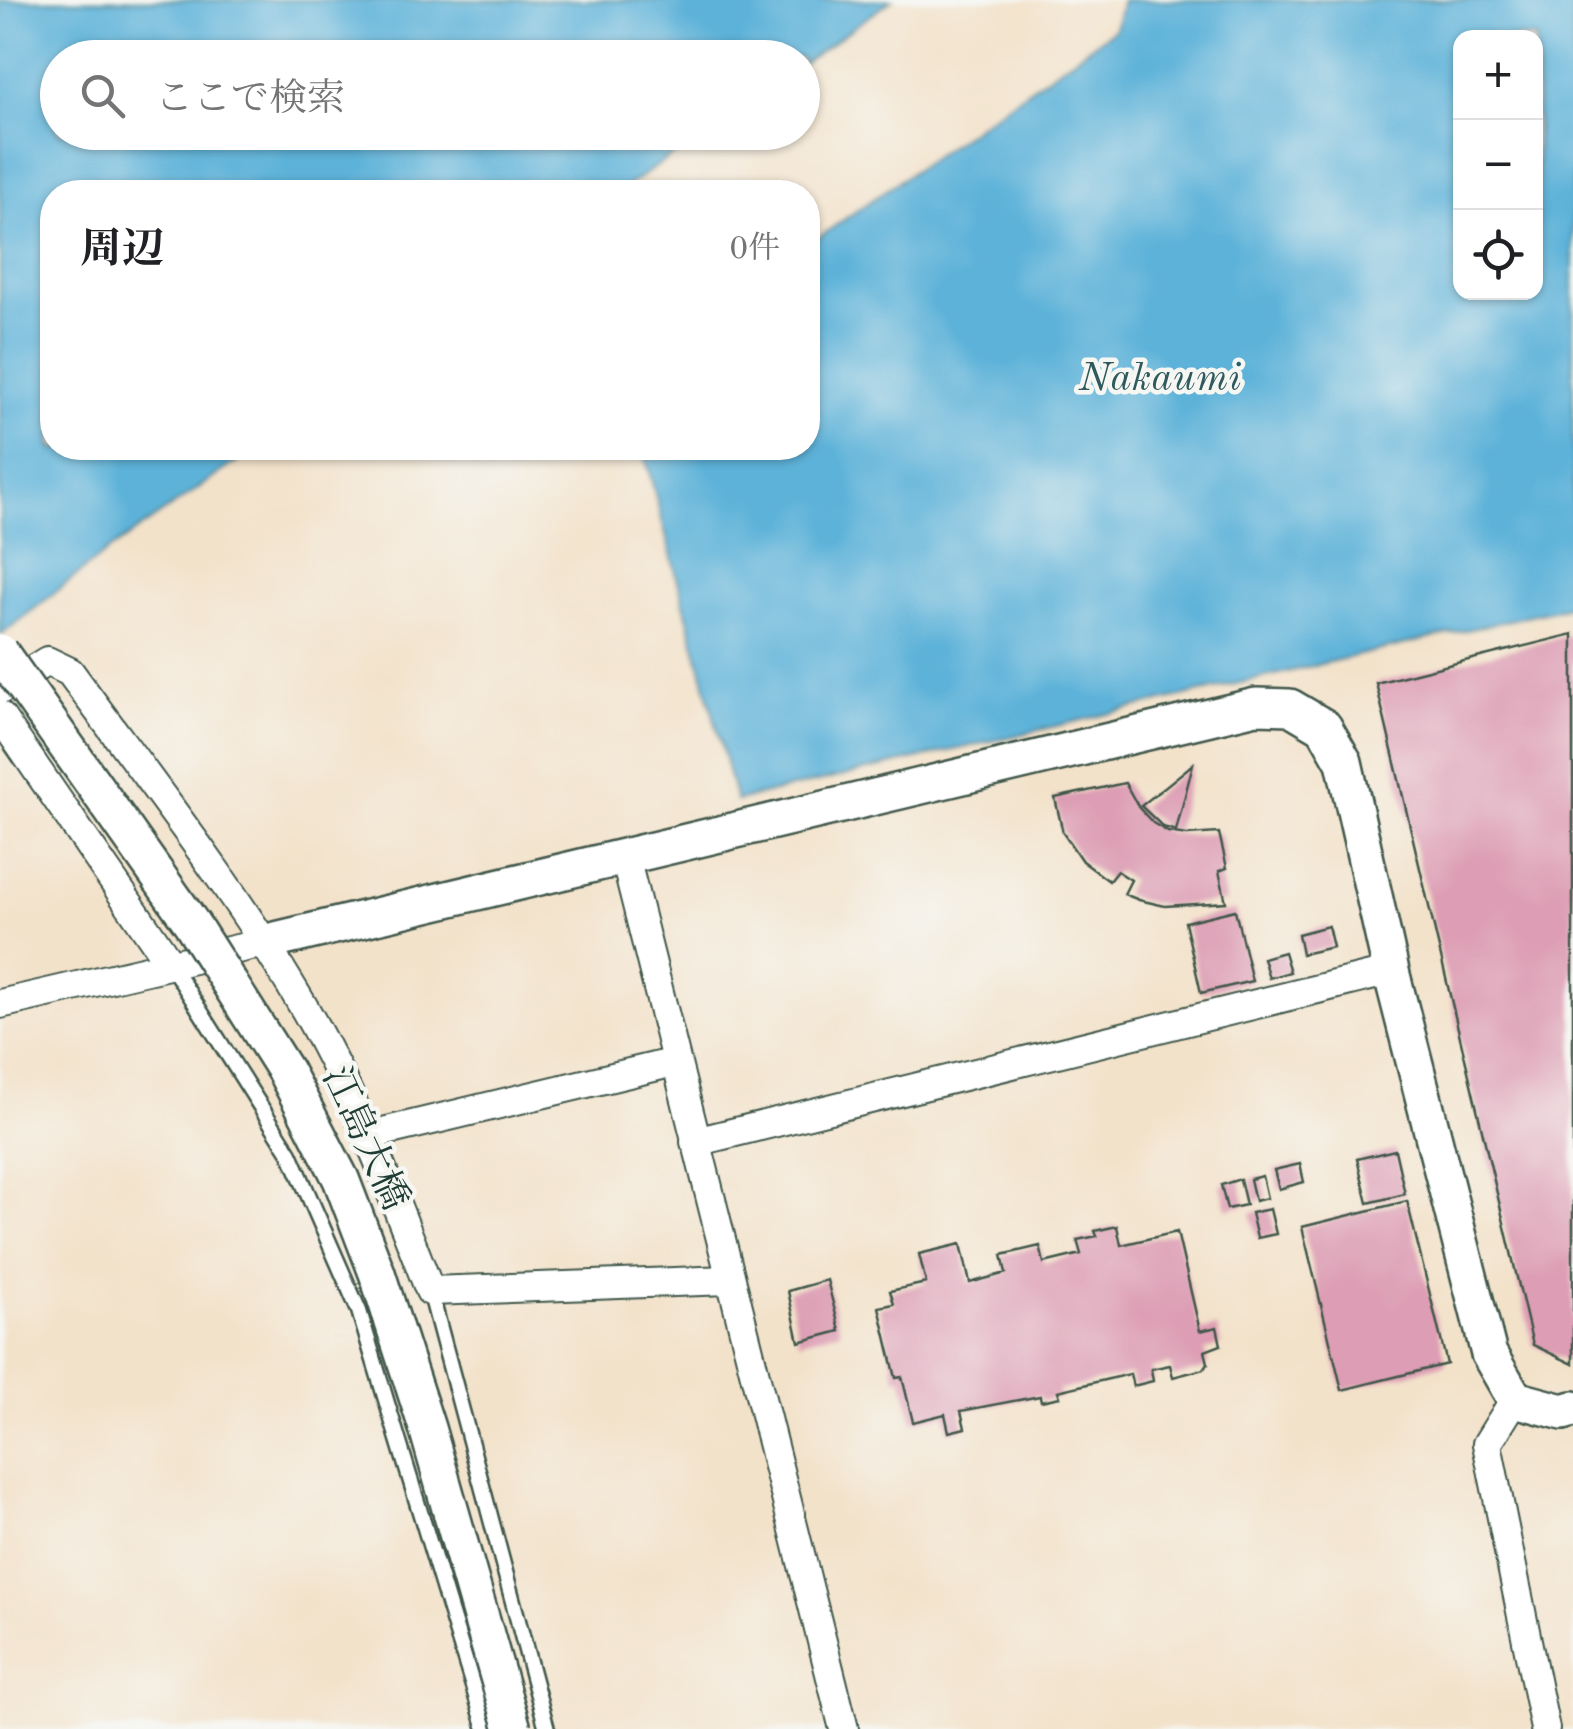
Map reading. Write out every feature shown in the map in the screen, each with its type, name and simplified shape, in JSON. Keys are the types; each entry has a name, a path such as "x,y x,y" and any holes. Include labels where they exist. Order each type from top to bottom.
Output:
{"street":[{"name":"江島大橋","path":"0,652 192,924 285,1071 341,1179 377,1273 427,1428 513,1729"},
{"path":"0,690 47,661 70,672 202,852 306,1011 370,1135 430,1290 729,1280"},
{"path":"0,1004 1256,706 1290,708 1324,728 1344,762 1391,971 1488,1354 1516,1399 1563,1412 1573,1410"},
{"path":"0,716 171,965"},
{"path":"625,856 844,1729"},
{"path":"695,1142 1391,971"},
{"path":"370,1135 675,1062"},
{"path":"1516,1399 1487,1444 1545,1729"}],"lane":[{"path":"171,965 290,1153 359,1312 486,1729"},
{"path":"430,1290 547,1729"}],"water":[{"path":"0,0 892,0 820,51 820,40 40,40 40,150 680,150 636,180 40,180 40,460 239,460 101,556 0,636"},
{"name":"Nakaumi","path":"1122,0 1573,0 1573,605 736,801 646,460 820,460 820,237 1115,29"}],"building":[{"path":"1573,634 1573,1364 1533,1345 1376,683"},
{"path":"1193,764 1176,831 1163,827 1141,806"},
{"path":"1125,783 1139,808 1168,832 1219,833 1227,868 1219,871 1226,902 1165,906 1139,900 1124,894 1131,880 1117,871 1109,881 1082,861 1063,833 1055,798"},
{"path":"1235,910 1252,981 1201,993 1185,922"},
{"path":"1328,926 1333,947 1302,954 1298,934"},
{"path":"1284,952 1290,972 1269,978 1263,958"},
{"path":"1395,1150 1405,1194 1368,1203 1357,1159"},
{"path":"1300,1164 1304,1182 1279,1189 1274,1170"},
{"path":"1262,1176 1267,1198 1255,1201 1250,1179"},
{"path":"1240,1179 1246,1205 1227,1209 1221,1185"},
{"path":"1407,1201 1447,1364 1342,1390 1302,1227"},
{"path":"1270,1209 1276,1234 1257,1238 1251,1213"},
{"path":"1117,1226 1121,1245 1177,1232 1200,1331 1217,1327 1221,1345 1205,1351 1208,1363 1204,1369 1173,1377 1170,1365 1151,1369 1153,1381 1133,1386 1130,1374 1058,1391 1060,1397 1041,1401 1040,1396 961,1411 965,1428 949,1432 945,1414 913,1422 902,1377 896,1378 879,1307 894,1304 890,1291 926,1283 919,1254 961,1244 970,1283 1006,1273 1002,1255 1040,1246 1044,1263 1081,1254 1077,1240"},
{"path":"827,1280 840,1331 799,1342 788,1291"}]}
